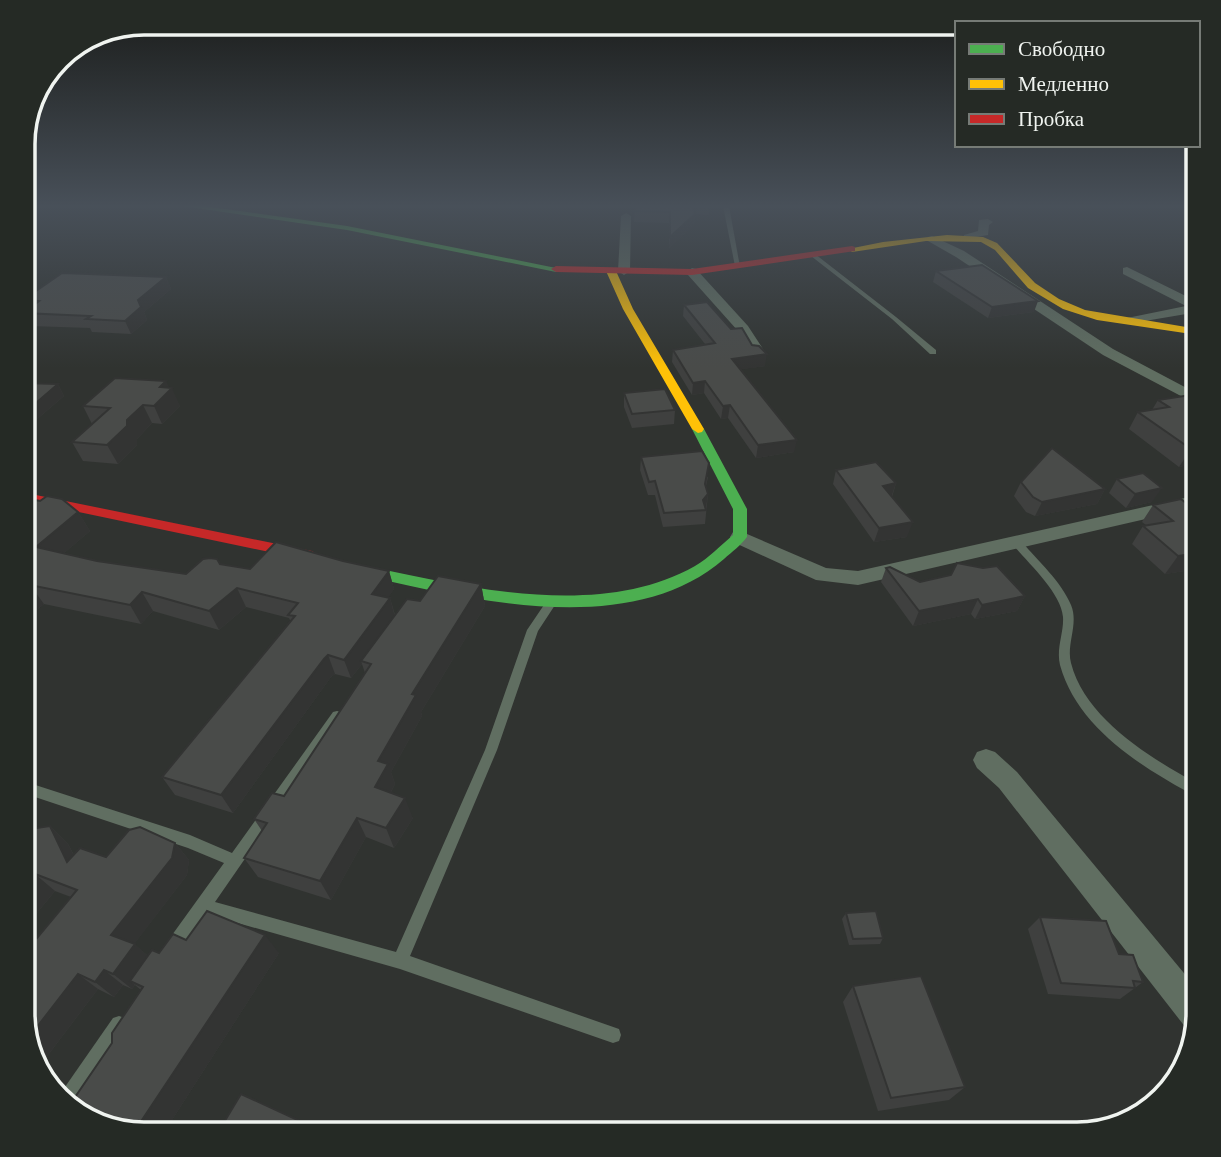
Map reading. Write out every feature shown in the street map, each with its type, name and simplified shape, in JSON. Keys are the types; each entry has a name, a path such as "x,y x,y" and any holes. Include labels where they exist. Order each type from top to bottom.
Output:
{"street":[{"path":"504,260 571,271 692,272 782,260"},
{"path":"35,499 302,552 333,563 428,584 552,602 627,596 668,587 690,578 726,553 740,537 740,509 689,411 628,309 617,271 619,260"},
{"path":"969,260 1108,352 1186,394"},
{"path":"1008,260 1023,278 1066,307 1105,318 1164,324 1186,329"},
{"path":"1127,271 1186,301"},
{"path":"692,272 743,330 758,352"},
{"path":"1132,321 1186,310"},
{"path":"740,537 823,575 858,578 1186,505"},
{"path":"986,760 1008,780 1186,1001"}],"lane":[{"path":"737,260 738,267"},
{"path":"819,260 933,352"},
{"path":"1018,544 1067,608 1064,658 1069,677 1082,701 1156,769 1186,785"},
{"path":"417,600 428,584"},
{"path":"400,961 491,750 533,630 552,602"},
{"path":"163,962 347,701"},
{"path":"35,791 190,842 235,861"},
{"path":"203,906 400,961 613,1035"},
{"path":"70,1093 131,1007"}],"building":[{"path":"982,265 1038,301 992,307 936,271"},
{"path":"62,273 166,277 138,300 141,307 125,321 86,319 91,316 35,314 35,304 39,301 35,301 35,292"},
{"path":"707,302 731,329 742,328 752,345 759,346 767,354 732,359 797,440 758,445 730,405 723,406 705,381 693,383 673,350 715,343 684,305"},
{"path":"115,378 166,381 160,387 172,388 154,406 143,405 127,420 127,426 107,445 72,442 110,408 83,406"},
{"path":"35,383 58,384 35,404"},
{"path":"665,389 675,410 632,414 624,393"},
{"path":"1186,396 1186,446 1138,412 1169,407 1158,400"},
{"path":"1052,448 1105,489 1042,502 1033,497 1021,482"},
{"path":"702,451 709,463 705,484 708,494 703,500 706,510 664,513 655,481 649,482 641,457"},
{"path":"876,462 896,483 883,486 913,522 879,528 836,470"},
{"path":"1143,473 1162,488 1135,494 1117,479"},
{"path":"47,496 62,499 78,512 36,547 97,561 186,574 203,559 210,558 217,559 220,564 250,569 276,542 389,571 372,594 390,598 344,660 328,655 324,659 221,795 162,777 295,616 288,615 298,603 237,588 209,611 142,592 130,605 35,586 35,500 40,501"},
{"path":"1181,499 1186,503 1186,555 1178,556 1143,526 1173,521 1153,505"},
{"path":"957,563 983,568 997,566 1025,596 982,605 978,599 919,611 886,568 890,567 920,582 951,575"},
{"path":"438,576 481,584 412,694 416,695 378,761 388,764 375,787 405,798 386,828 357,818 320,881 244,858 267,823 254,819 272,793 284,796 371,664 361,661 407,599 420,601"},
{"path":"50,826 67,862 80,848 106,857 129,830 140,827 175,843 172,858 111,935 135,944 113,974 104,970 95,982 78,974 36,1028 35,937 77,890 35,874 35,828"},
{"path":"207,911 265,935 141,1122 102,1114 83,1104 75,1097 112,1043 112,1033 143,987 130,981 152,950 159,953 173,934 186,940"},
{"path":"876,911 883,938 853,939 846,913"},
{"path":"1040,917 1106,921 1119,954 1133,955 1143,982 1133,981 1135,988 1061,983"},
{"path":"921,976 965,1087 891,1098 853,986"},
{"path":"241,1094 302,1122 224,1122"}],"traffic: fast":[{"path":"510,260 556,269"},
{"path":"353,568 503,597 556,601 608,599 658,589 702,569 740,537 740,509 698,429"}],"traffic: slow":[{"path":"1007,260 1018,273 1050,298 1082,313 1186,330"},
{"path":"611,271 628,309 698,429"}],"traffic: jam":[{"path":"556,269 692,272 776,260"},
{"path":"35,499 312,556"}]}
